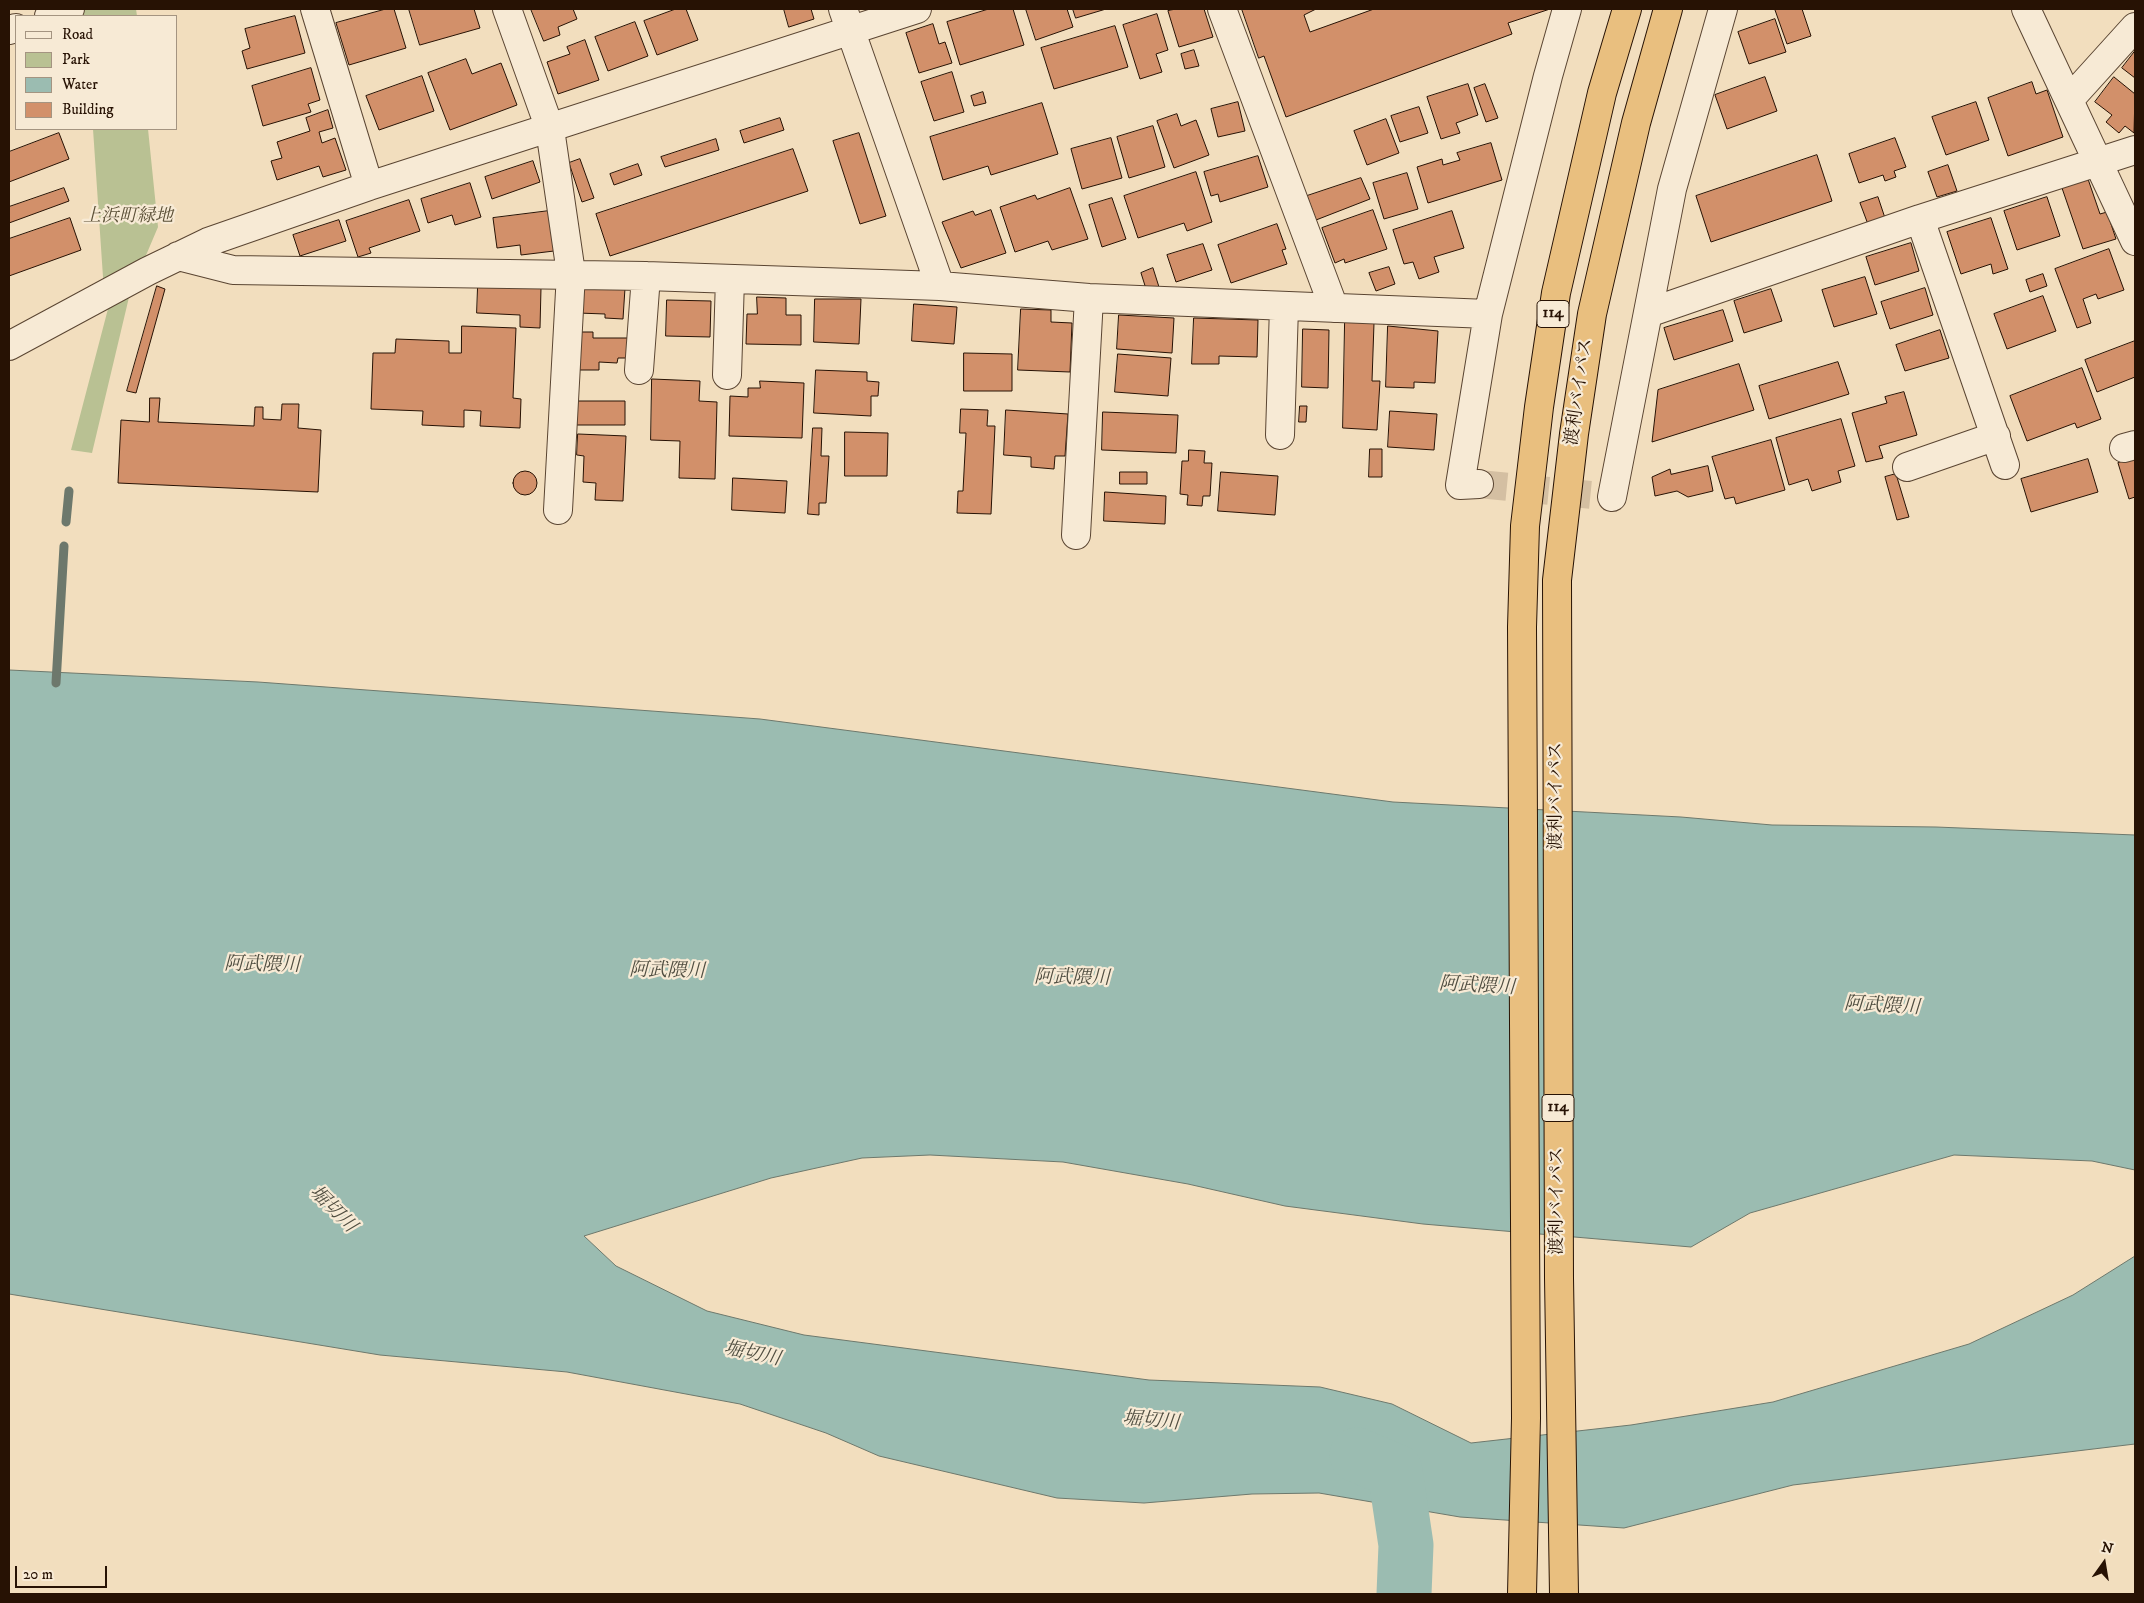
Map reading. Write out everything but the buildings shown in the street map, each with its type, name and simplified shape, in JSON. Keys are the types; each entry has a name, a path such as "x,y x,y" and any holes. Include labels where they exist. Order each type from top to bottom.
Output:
{"highway":[{"name":"渡利バイパス","path":"1522,1594 1526,1418 1522,627 1525,526 1539,407 1556,293 1602,93 1627,9"},
{"name":"渡利バイパス","path":"1564,1594 1558,1278 1557,580 1571,453 1592,314 1636,123 1668,9"}],"street":[{"path":"52,15 70,9"},
{"path":"316,9 369,186"},
{"path":"507,9 550,129 571,273 558,510"},
{"path":"9,346 208,242 369,186 550,129 847,19 917,9"},
{"path":"1222,9 1334,308"},
{"path":"1479,484 1460,485 1488,314 1548,76 1567,9"},
{"path":"1612,498 1672,189 1723,9"},
{"path":"2026,9 2135,241"},
{"path":"847,19 940,286"},
{"path":"2069,100 2135,27"},
{"path":"1648,313 1920,219 2135,150"},
{"path":"1920,219 2005,465"},
{"path":"178,256 233,270 571,273 940,286 1090,298 1488,314"},
{"path":"639,370 646,276"},
{"path":"727,375 730,279"},
{"path":"1076,536 1090,298"},
{"path":"1280,435 1284,307"},
{"path":"1907,468 1996,436"}],"green space":[{"path":"83,9 136,9 137,15 84,15"},
{"name":"上浜町緑地","path":"93,130 148,130 158,227 130,293 92,453 71,450 109,305 103,277"}],"water":[{"name":"阿武隈川","path":"9,670 258,682 760,719 1393,802 1681,817 1772,825 1936,827 2135,835 2135,1170 2092,1161 1954,1155 1750,1213 1691,1247 1423,1224 1285,1206 1188,1184 1063,1162 930,1155 862,1158 771,1178 584,1236 616,1266 707,1311 804,1335 1149,1380 1320,1387 1392,1404 1471,1443 1631,1425 1773,1402 1969,1344 2073,1295 2135,1256 2135,1444 1793,1485 1624,1528 1460,1517 1319,1493 1252,1494 1144,1503 1057,1498 879,1456 826,1433 740,1404 567,1372 380,1355 9,1294"}],"waterway":[{"path":"66,522 69,491"},
{"path":"56,683 64,546"},
{"name":"堀切川","path":"1357,1455 1395,1471 1406,1545 1404,1594"}],"tunnel":[{"path":"1479,484 1612,497"}]}
